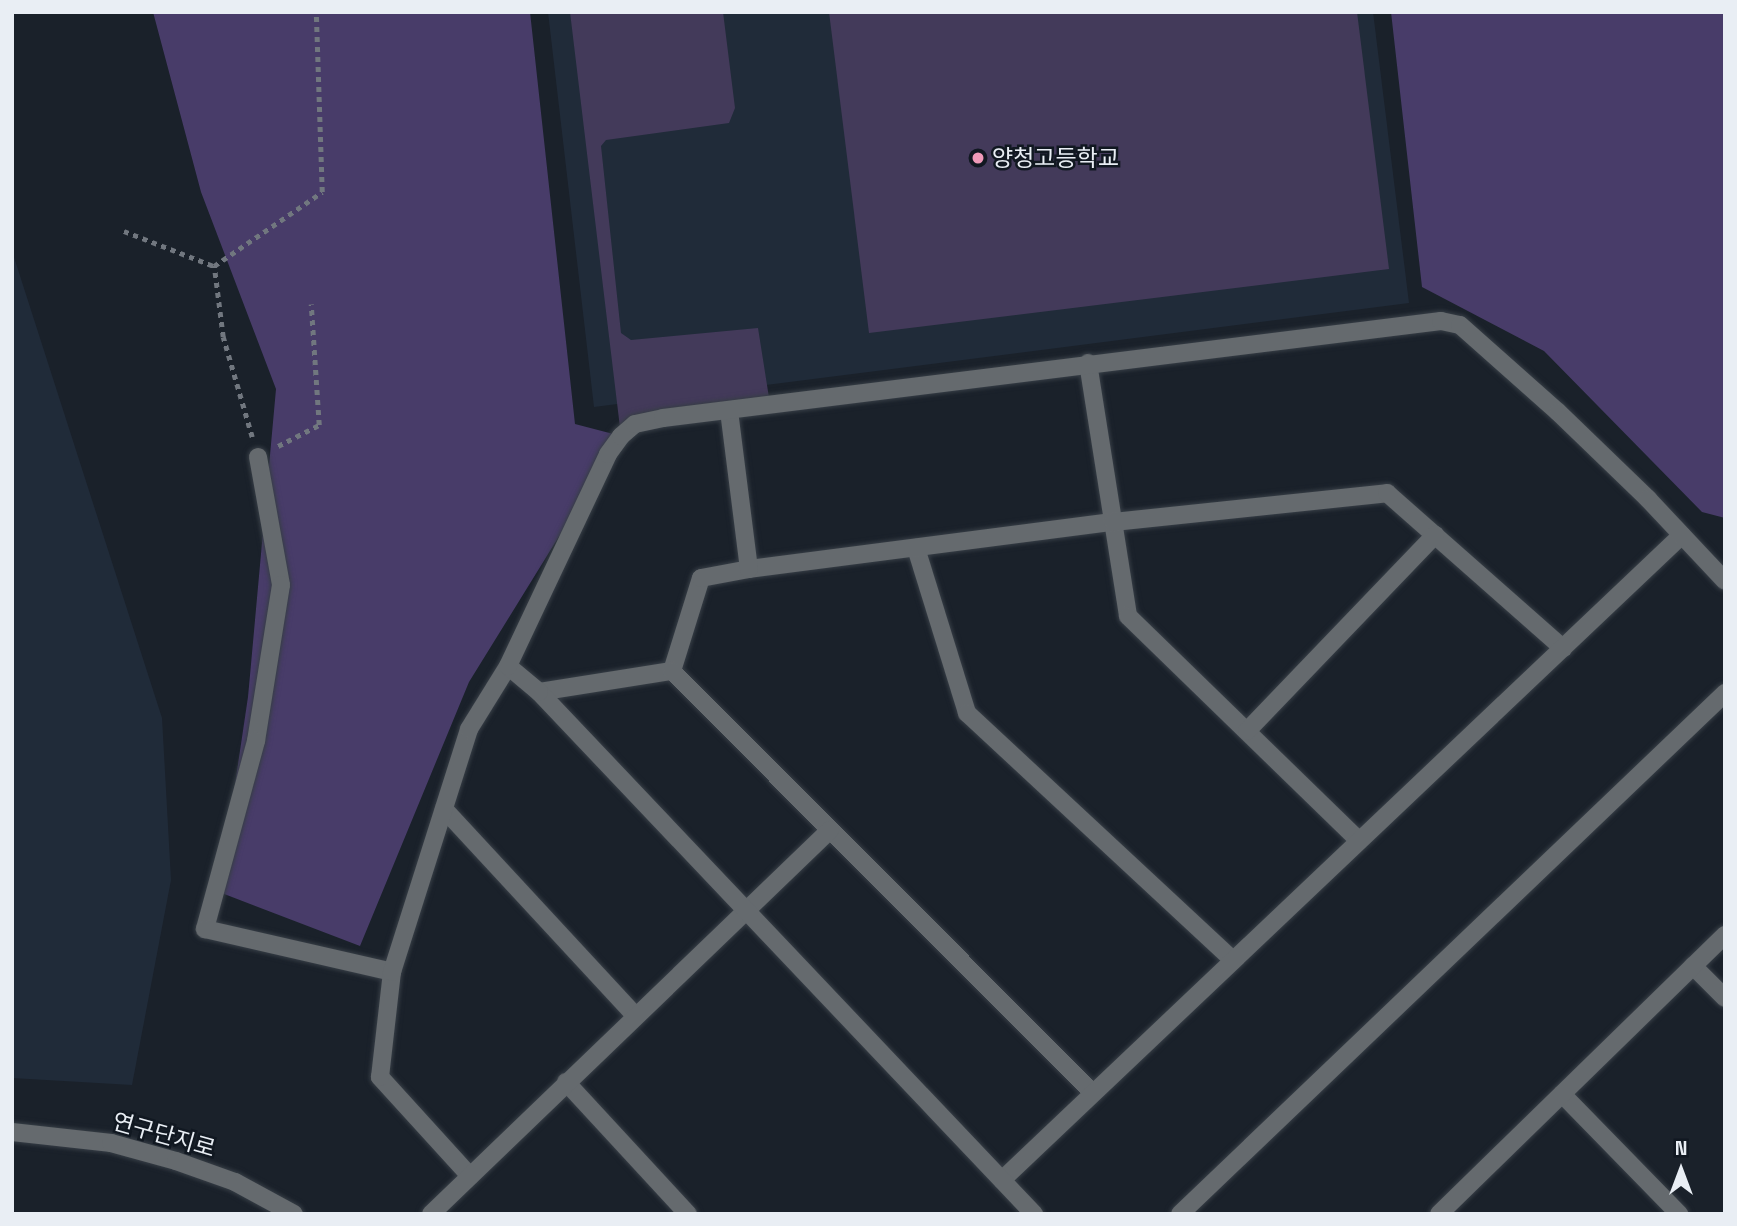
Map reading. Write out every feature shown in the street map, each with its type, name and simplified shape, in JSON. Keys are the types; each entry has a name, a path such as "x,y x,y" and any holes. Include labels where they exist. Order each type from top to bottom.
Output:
{"street":[{"path":"470,1176 380,1077 392,972 469,729 508,666 608,454 621,436 635,424 1408,322 1460,325 1568,422 1682,535 1725,582"},
{"path":"1088,363 1128,616 1359,841"},
{"path":"729,410 749,569"},
{"path":"258,457 281,585 256,741 228,829 205,929 392,972"},
{"path":"672,671 701,578 749,569 1113,522 1387,493 1563,648"},
{"path":"1247,731 1435,535"},
{"path":"1002,1180 1682,535"},
{"path":"916,548 967,713 1234,960"},
{"path":"508,666 539,692 1034,1214"},
{"path":"539,692 672,671"},
{"path":"672,671 1093,1093"},
{"path":"1180,1214 1725,693"},
{"path":"444,809 635,1015"},
{"path":"431,1214 743,909 830,830"},
{"path":"1439,1214 1725,935"},
{"path":"1693,966 1725,998"},
{"path":"566,1082 688,1214"},
{"path":"1562,1094 1679,1214"},
{"name":"연구단지로","path":"12,1132 111,1143 176,1161 235,1182 294,1214"}],"path":[{"path":"214,266 322,192 316,12"},
{"path":"124,231 214,266"},
{"path":"214,266 223,337 258,457 319,425 311,304"}],"shaded area":[{"path":"153,12 530,12 575,424 621,436 469,682 360,946 219,892 248,697 276,389 201,192"},
{"name":"양청고등학교","path":"548,12 1373,12 1409,303 594,407"},
{"path":"570,12 723,12 735,108 729,123 606,140 601,146 621,333 631,340 758,328 770,404 621,436"},
{"path":"829,12 1357,12 1389,269 869,333"},
{"path":"1391,12 1725,12 1725,518 1702,512 1544,351 1422,287"},
{"path":"12,251 162,718 171,880 132,1085 12,1078"}],"place":[{"name":"양청고등학교","path":"978,158"}]}
